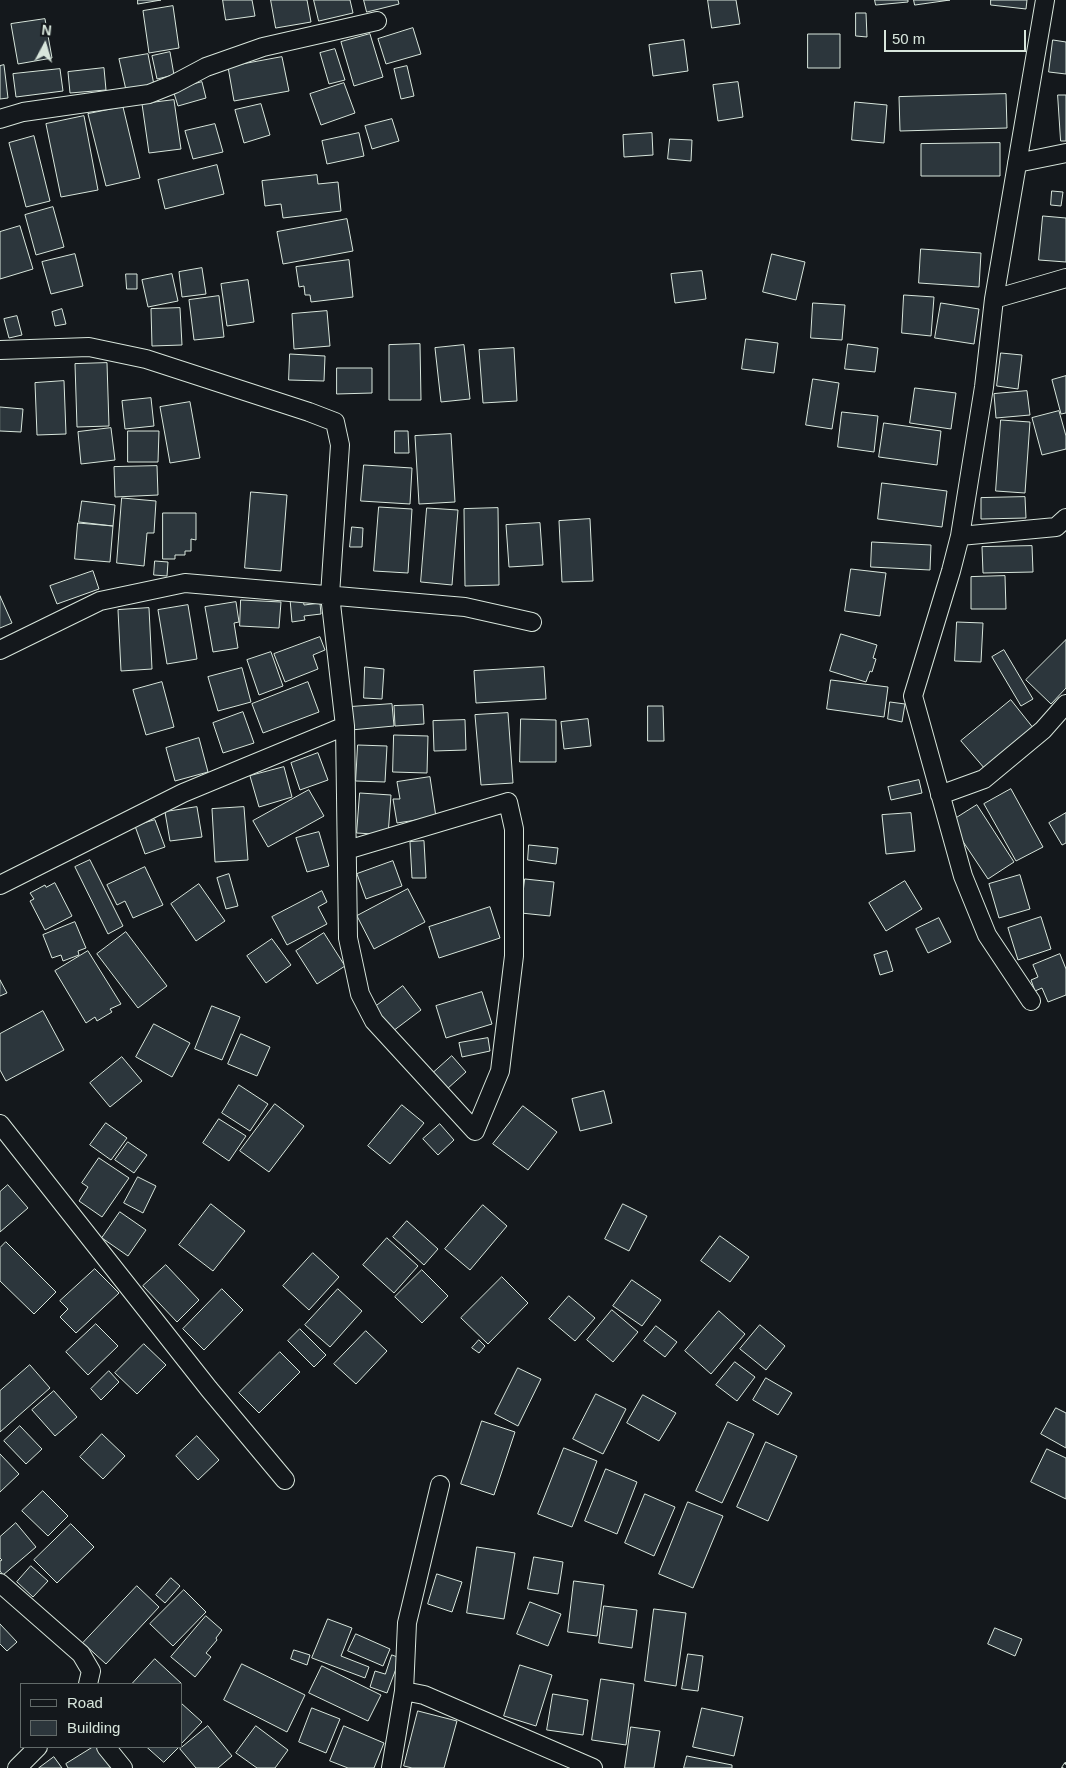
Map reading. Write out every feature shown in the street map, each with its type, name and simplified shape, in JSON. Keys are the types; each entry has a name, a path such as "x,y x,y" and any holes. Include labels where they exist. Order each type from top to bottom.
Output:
{"street":[{"path":"1031,1001 987,935 963,876 913,696 960,536 984,387 994,299 1045,0"},
{"path":"0,119 23,112 149,94 174,84 206,67 263,47 377,21"},
{"path":"1016,163 1066,153"},
{"path":"994,299 1066,278"},
{"path":"0,350 89,347 146,359 335,422 340,445 330,595 345,726 348,938 360,994 374,1021 475,1131 500,1071 514,956 514,829 508,802 347,850"},
{"path":"960,536 1056,527 1066,518"},
{"path":"0,650 100,601 185,583 465,607 532,622"},
{"path":"940,795 984,779 1044,730 1066,704"},
{"path":"0,885 183,793 345,726"},
{"path":"0,1124 209,1389 285,1480"},
{"path":"391,1768 404,1691 407,1623 440,1485"},
{"path":"0,1583 81,1654 91,1671 88,1683"},
{"path":"404,1691 424,1695 592,1768"},
{"path":"17,1768 37,1748"},
{"path":"107,1748 123,1768"}],"building":[{"path":"138,0 161,0 138,4"},
{"path":"223,0 252,0 255,16 226,20"},
{"path":"271,0 307,0 311,22 276,28"},
{"path":"314,0 350,0 353,13 319,21"},
{"path":"364,0 398,0 399,4 367,12"},
{"path":"708,0 736,0 740,24 712,28"},
{"path":"875,0 908,0 908,2 876,5"},
{"path":"914,0 950,0 915,5"},
{"path":"991,0 1027,0 1026,9 991,5"},
{"path":"173,6 179,48 149,53 143,11"},
{"path":"856,13 866,13 867,37 856,36"},
{"path":"45,19 52,58 18,64 11,24"},
{"path":"413,28 421,54 386,64 378,39"},
{"path":"370,34 383,77 354,86 341,42"},
{"path":"808,34 840,34 840,68 808,68"},
{"path":"684,40 688,71 653,76 649,45"},
{"path":"1053,40 1066,42 1066,74 1049,72"},
{"path":"335,49 345,80 329,84 320,53"},
{"path":"170,52 174,75 157,79 152,56"},
{"path":"148,54 154,85 126,90 119,59"},
{"path":"282,57 289,91 234,101 228,67"},
{"path":"4,65 8,98 0,99 0,66"},
{"path":"407,66 414,96 401,99 394,69"},
{"path":"104,68 106,90 70,93 68,72"},
{"path":"60,69 63,91 16,97 13,74"},
{"path":"202,82 206,98 178,106 173,90"},
{"path":"738,82 743,117 718,121 713,85"},
{"path":"344,83 355,113 321,125 310,94"},
{"path":"1006,94 1007,128 900,131 899,97"},
{"path":"1058,95 1066,95 1066,141 1061,141"},
{"path":"174,100 181,149 149,153 142,104"},
{"path":"855,102 887,105 884,143 852,140"},
{"path":"261,104 270,135 244,143 235,110"},
{"path":"123,107 140,178 106,186 88,114"},
{"path":"84,116 98,190 61,197 46,124"},
{"path":"392,119 399,141 372,149 365,126"},
{"path":"215,124 223,152 193,159 185,131"},
{"path":"359,133 364,156 327,164 322,141"},
{"path":"652,133 653,155 624,157 623,135"},
{"path":"34,136 50,201 26,207 9,143"},
{"path":"670,139 692,140 691,161 668,159"},
{"path":"1000,143 1000,176 921,176 921,144"},
{"path":"217,165 224,194 165,209 158,180"},
{"path":"317,175 318,184 338,182 341,211 283,218 281,204 265,206 262,181"},
{"path":"1052,191 1063,192 1061,206 1051,205"},
{"path":"53,207 64,247 36,255 25,215"},
{"path":"1043,216 1066,218 1066,262 1039,260"},
{"path":"347,219 353,251 283,264 277,232"},
{"path":"20,226 33,269 0,279 0,232"},
{"path":"921,249 981,253 979,287 919,283"},
{"path":"75,254 83,286 51,294 42,262"},
{"path":"772,254 805,262 796,300 763,292"},
{"path":"349,260 353,297 311,302 310,295 305,295 304,286 299,287 296,267"},
{"path":"202,268 206,294 182,297 179,272"},
{"path":"702,271 706,299 675,303 671,274"},
{"path":"126,274 137,274 137,289 127,289"},
{"path":"172,274 178,301 148,307 142,280"},
{"path":"248,280 254,322 227,326 221,284"},
{"path":"904,295 934,297 931,336 902,333"},
{"path":"219,296 224,337 194,340 189,300"},
{"path":"813,303 845,305 842,340 811,338"},
{"path":"941,303 979,309 974,344 935,338"},
{"path":"180,308 182,345 152,346 151,309"},
{"path":"62,309 66,324 55,326 52,312"},
{"path":"327,311 330,346 294,349 292,314"},
{"path":"17,316 22,335 9,338 4,319"},
{"path":"746,339 778,343 774,373 742,369"},
{"path":"420,344 421,400 389,400 389,345"},
{"path":"848,344 878,348 875,372 845,369"},
{"path":"464,345 470,399 441,402 435,348"},
{"path":"514,348 517,401 483,403 479,350"},
{"path":"1001,353 1022,355 1018,389 997,386"},
{"path":"290,354 325,356 324,381 289,380"},
{"path":"107,363 109,426 77,427 75,364"},
{"path":"337,368 372,368 372,393 337,394"},
{"path":"1066,376 1066,413 1061,414 1052,380"},
{"path":"813,379 839,383 832,429 806,425"},
{"path":"64,381 66,434 37,435 35,383"},
{"path":"915,388 956,393 951,429 910,423"},
{"path":"1027,391 1030,415 996,418 994,394"},
{"path":"151,398 154,426 125,429 122,401"},
{"path":"190,402 200,458 170,463 160,407"},
{"path":"0,407 23,409 21,432 0,431"},
{"path":"1059,411 1066,436 1066,449 1042,455 1032,418"},
{"path":"842,412 878,416 874,452 838,447"},
{"path":"1001,420 1030,422 1025,493 996,491"},
{"path":"884,423 941,431 937,465 879,457"},
{"path":"111,428 115,460 81,464 78,432"},
{"path":"128,431 159,431 158,462 128,462"},
{"path":"395,431 408,431 409,453 395,453"},
{"path":"451,434 455,502 419,504 415,436"},
{"path":"364,465 412,468 410,504 361,501"},
{"path":"157,466 158,495 115,497 114,467"},
{"path":"882,483 947,491 942,527 878,519"},
{"path":"251,492 287,495 281,571 245,568"},
{"path":"1025,497 1026,518 981,519 981,498"},
{"path":"122,498 156,501 154,533 147,533 144,566 117,563"},
{"path":"82,501 115,505 113,526 79,522"},
{"path":"379,507 412,509 408,573 374,571"},
{"path":"427,508 458,510 452,585 421,582"},
{"path":"498,508 499,585 465,586 464,509"},
{"path":"163,513 196,513 196,540 191,539 191,551 185,551 185,555 175,555 175,559 163,559"},
{"path":"590,519 593,581 562,582 559,521"},
{"path":"78,523 113,526 110,562 75,559"},
{"path":"540,523 543,565 509,567 506,525"},
{"path":"352,527 363,528 362,547 350,547"},
{"path":"872,542 931,545 930,570 871,567"},
{"path":"1032,546 1033,572 983,573 982,547"},
{"path":"155,561 168,562 167,576 154,575"},
{"path":"851,569 886,573 880,616 845,611"},
{"path":"93,571 99,589 57,604 50,586"},
{"path":"1005,576 1006,609 971,609 971,577"},
{"path":"0,596 12,623 0,628"},
{"path":"303,598 304,605 320,603 321,614 304,616 305,620 292,622 290,599"},
{"path":"241,600 281,602 279,628 240,626"},
{"path":"236,602 239,622 234,623 238,648 213,652 205,607"},
{"path":"188,605 197,659 167,664 158,610"},
{"path":"149,608 152,669 121,671 118,610"},
{"path":"957,622 983,623 981,662 955,661"},
{"path":"841,634 877,645 873,658 876,659 872,672 870,671 866,682 830,671"},
{"path":"320,637 325,650 313,655 318,669 285,682 274,654"},
{"path":"1066,640 1066,688 1051,704 1026,680"},
{"path":"1004,650 1033,699 1021,706 992,657"},
{"path":"271,652 283,686 259,695 247,660"},
{"path":"365,667 384,669 382,699 364,698"},
{"path":"544,667 546,699 476,703 474,671"},
{"path":"242,668 251,702 218,711 208,677"},
{"path":"831,680 888,687 884,717 827,709"},
{"path":"162,682 174,727 146,735 133,690"},
{"path":"308,682 319,712 263,733 252,704"},
{"path":"1011,700 1034,729 985,769 961,741"},
{"path":"890,702 905,704 902,722 888,719"},
{"path":"392,704 394,726 351,730 350,707"},
{"path":"423,705 424,724 395,726 394,706"},
{"path":"648,706 663,706 664,741 648,741"},
{"path":"243,712 254,743 223,753 213,723"},
{"path":"508,713 513,783 481,785 475,715"},
{"path":"521,719 556,720 556,762 520,762"},
{"path":"588,719 591,746 564,749 561,722"},
{"path":"465,720 466,750 434,751 433,721"},
{"path":"394,735 428,736 427,773 393,772"},
{"path":"199,738 208,772 175,781 166,748"},
{"path":"358,745 387,746 385,782 356,781"},
{"path":"318,753 328,780 300,790 291,763"},
{"path":"284,767 292,797 259,807 250,776"},
{"path":"430,777 436,817 397,823 393,799 400,799 397,782"},
{"path":"919,780 922,793 891,800 888,787"},
{"path":"1011,789 1043,847 1016,861 984,804"},
{"path":"309,790 324,816 268,847 253,821"},
{"path":"360,793 391,795 388,835 357,833"},
{"path":"977,805 1014,862 988,879 950,822"},
{"path":"197,807 202,837 170,841 165,812"},
{"path":"244,807 248,860 215,862 212,809"},
{"path":"911,813 915,851 886,854 882,815"},
{"path":"1066,813 1066,843 1062,845 1049,823"},
{"path":"155,820 165,847 145,854 135,826"},
{"path":"319,832 329,866 307,872 296,838"},
{"path":"424,841 426,878 412,878 410,842"},
{"path":"529,845 558,848 556,864 528,860"},
{"path":"90,860 123,926 108,934 75,867"},
{"path":"393,861 402,886 366,899 357,874"},
{"path":"145,867 163,905 133,918 125,901 117,905 107,885"},
{"path":"229,874 238,906 226,909 217,878"},
{"path":"1020,875 1030,909 999,918 989,884"},
{"path":"525,879 554,882 550,916 521,913"},
{"path":"905,881 922,909 886,931 869,903"},
{"path":"55,883 72,916 45,930 30,901 34,899 30,893 45,885 46,887"},
{"path":"199,884 225,921 196,941 171,904"},
{"path":"408,889 425,922 374,949 357,916"},
{"path":"322,891 327,902 318,907 327,924 287,945 272,917"},
{"path":"490,907 500,938 439,958 429,927"},
{"path":"1041,917 1051,949 1018,960 1008,928"},
{"path":"939,918 951,942 928,953 916,929"},
{"path":"75,922 86,948 78,951 79,955 63,961 61,955 52,958 43,935"},
{"path":"126,932 167,986 138,1008 97,954"},
{"path":"324,933 345,966 317,984 296,951"},
{"path":"272,939 291,965 266,983 247,956"},
{"path":"88,951 121,1004 110,1009 112,1012 97,1021 95,1017 86,1023 55,971"},
{"path":"887,951 893,971 880,975 874,955"},
{"path":"1060,954 1066,969 1066,995 1048,1002 1042,988 1035,991 1031,980 1038,977 1033,965"},
{"path":"0,980 7,993 0,996"},
{"path":"403,986 421,1010 393,1031 375,1007"},
{"path":"482,992 492,1024 446,1038 436,1006"},
{"path":"212,1006 240,1017 222,1060 195,1049"},
{"path":"43,1011 64,1050 6,1081 0,1070 0,1034"},
{"path":"154,1024 190,1043 172,1077 136,1057"},
{"path":"241,1034 270,1047 257,1076 228,1064"},
{"path":"488,1038 490,1051 462,1057 459,1043"},
{"path":"452,1056 466,1072 447,1089 433,1073"},
{"path":"122,1057 142,1081 110,1107 90,1083"},
{"path":"239,1085 268,1104 250,1131 222,1113"},
{"path":"604,1091 612,1123 580,1131 572,1099"},
{"path":"275,1104 304,1126 269,1172 240,1151"},
{"path":"402,1105 424,1123 390,1164 368,1146"},
{"path":"523,1106 557,1132 528,1170 493,1144"},
{"path":"219,1119 246,1136 229,1161 203,1143"},
{"path":"106,1123 127,1138 111,1160 90,1145"},
{"path":"440,1124 454,1140 438,1155 423,1139"},
{"path":"128,1142 147,1155 134,1173 115,1160"},
{"path":"99,1158 129,1178 102,1217 79,1201 88,1187 82,1183"},
{"path":"138,1177 156,1186 143,1213 124,1203"},
{"path":"8,1185 28,1208 0,1232 0,1192"},
{"path":"211,1204 245,1231 213,1271 179,1245"},
{"path":"623,1204 647,1216 629,1251 605,1239"},
{"path":"483,1205 507,1226 470,1270 445,1249"},
{"path":"120,1212 146,1230 128,1256 102,1238"},
{"path":"407,1221 438,1249 424,1265 393,1237"},
{"path":"720,1236 749,1257 730,1282 701,1261"},
{"path":"387,1238 418,1266 394,1293 363,1265"},
{"path":"6,1242 56,1292 34,1314 0,1281 0,1248"},
{"path":"313,1253 339,1277 309,1310 283,1286"},
{"path":"166,1265 199,1300 177,1322 143,1286"},
{"path":"95,1269 119,1293 76,1333 60,1317 68,1309 60,1301"},
{"path":"422,1270 448,1296 422,1323 395,1297"},
{"path":"502,1277 528,1303 488,1344 461,1318"},
{"path":"632,1280 661,1300 642,1326 613,1306"},
{"path":"222,1289 243,1310 204,1350 183,1329"},
{"path":"338,1289 362,1311 330,1347 305,1325"},
{"path":"569,1296 595,1318 575,1341 549,1319"},
{"path":"612,1310 638,1332 613,1362 587,1340"},
{"path":"719,1311 745,1334 711,1374 685,1351"},
{"path":"96,1324 118,1346 88,1375 66,1352"},
{"path":"760,1325 785,1346 766,1370 740,1349"},
{"path":"656,1326 677,1342 665,1357 644,1341"},
{"path":"300,1329 326,1355 314,1367 288,1341"},
{"path":"366,1331 387,1351 356,1384 334,1364"},
{"path":"479,1340 485,1346 479,1353 472,1348"},
{"path":"144,1344 166,1365 137,1394 115,1373"},
{"path":"280,1352 300,1372 259,1413 239,1393"},
{"path":"735,1362 755,1377 737,1401 716,1385"},
{"path":"30,1365 50,1388 0,1432 0,1391"},
{"path":"518,1368 541,1379 518,1426 495,1414"},
{"path":"109,1371 119,1382 101,1400 91,1389"},
{"path":"766,1378 792,1393 778,1415 753,1400"},
{"path":"54,1391 77,1417 55,1436 32,1410"},
{"path":"596,1394 626,1409 603,1454 573,1439"},
{"path":"643,1395 676,1413 659,1441 627,1423"},
{"path":"1056,1408 1066,1413 1066,1448 1041,1434"},
{"path":"482,1421 515,1432 494,1495 461,1484"},
{"path":"728,1422 754,1434 722,1503 696,1491"},
{"path":"20,1426 42,1449 26,1464 4,1441"},
{"path":"102,1434 125,1456 103,1479 80,1457"},
{"path":"197,1436 219,1460 198,1480 176,1456"},
{"path":"766,1442 797,1456 768,1521 737,1507"},
{"path":"564,1448 597,1461 572,1527 538,1514"},
{"path":"1047,1449 1066,1458 1066,1499 1031,1482"},
{"path":"0,1454 19,1474 0,1492"},
{"path":"606,1469 637,1482 617,1534 585,1521"},
{"path":"43,1491 68,1516 48,1536 22,1511"},
{"path":"645,1494 675,1507 654,1556 625,1543"},
{"path":"688,1502 723,1516 693,1588 659,1574"},
{"path":"16,1523 36,1547 3,1575 0,1571 0,1561 2,1560 0,1558 0,1537"},
{"path":"71,1524 94,1547 57,1583 34,1560"},
{"path":"477,1547 515,1553 504,1619 467,1613"},
{"path":"534,1557 563,1562 558,1594 528,1589"},
{"path":"31,1566 48,1581 33,1597 17,1582"},
{"path":"437,1574 462,1582 452,1612 428,1604"},
{"path":"171,1578 180,1586 165,1603 156,1595"},
{"path":"574,1581 604,1585 597,1636 568,1632"},
{"path":"137,1586 159,1607 106,1664 83,1643"},
{"path":"184,1590 206,1612 173,1646 150,1624"},
{"path":"530,1602 561,1614 548,1646 517,1634"},
{"path":"604,1606 637,1610 632,1648 599,1643"},
{"path":"654,1609 686,1613 676,1686 645,1681"},
{"path":"206,1616 222,1630 216,1638 217,1640 206,1653 211,1657 195,1677 171,1657"},
{"path":"328,1619 352,1628 341,1656 369,1667 365,1678 312,1658"},
{"path":"0,1624 17,1642 7,1651 0,1644"},
{"path":"995,1628 1022,1639 1015,1656 988,1644"},
{"path":"356,1634 390,1649 383,1666 348,1651"},
{"path":"294,1650 310,1655 307,1665 291,1659"},
{"path":"688,1654 703,1656 698,1691 682,1689"},
{"path":"392,1655 400,1658 387,1693 370,1687 375,1671 385,1674"},
{"path":"155,1659 181,1683 133,1683"},
{"path":"242,1664 305,1695 287,1732 224,1700"},
{"path":"520,1665 552,1675 536,1726 504,1716"},
{"path":"322,1666 381,1695 368,1721 309,1693"},
{"path":"601,1679 634,1684 626,1745 592,1740"},
{"path":"553,1694 588,1700 583,1735 547,1730"},
{"path":"182,1704 202,1722 182,1743"},
{"path":"312,1708 340,1719 326,1753 299,1742"},
{"path":"702,1708 743,1717 734,1756 693,1747"},
{"path":"418,1711 457,1721 444,1768 412,1768 404,1766"},
{"path":"208,1726 232,1756 218,1768 196,1768 180,1749"},
{"path":"256,1726 288,1750 275,1768 257,1768 236,1753"},
{"path":"344,1726 384,1743 374,1768 348,1768 330,1761"},
{"path":"631,1727 660,1731 654,1768 625,1768"},
{"path":"91,1748 101,1748 113,1768 68,1768 66,1764"},
{"path":"148,1748 178,1748 164,1762"},
{"path":"687,1756 732,1765 732,1768 684,1768"},
{"path":"54,1757 62,1768 39,1768"}]}
